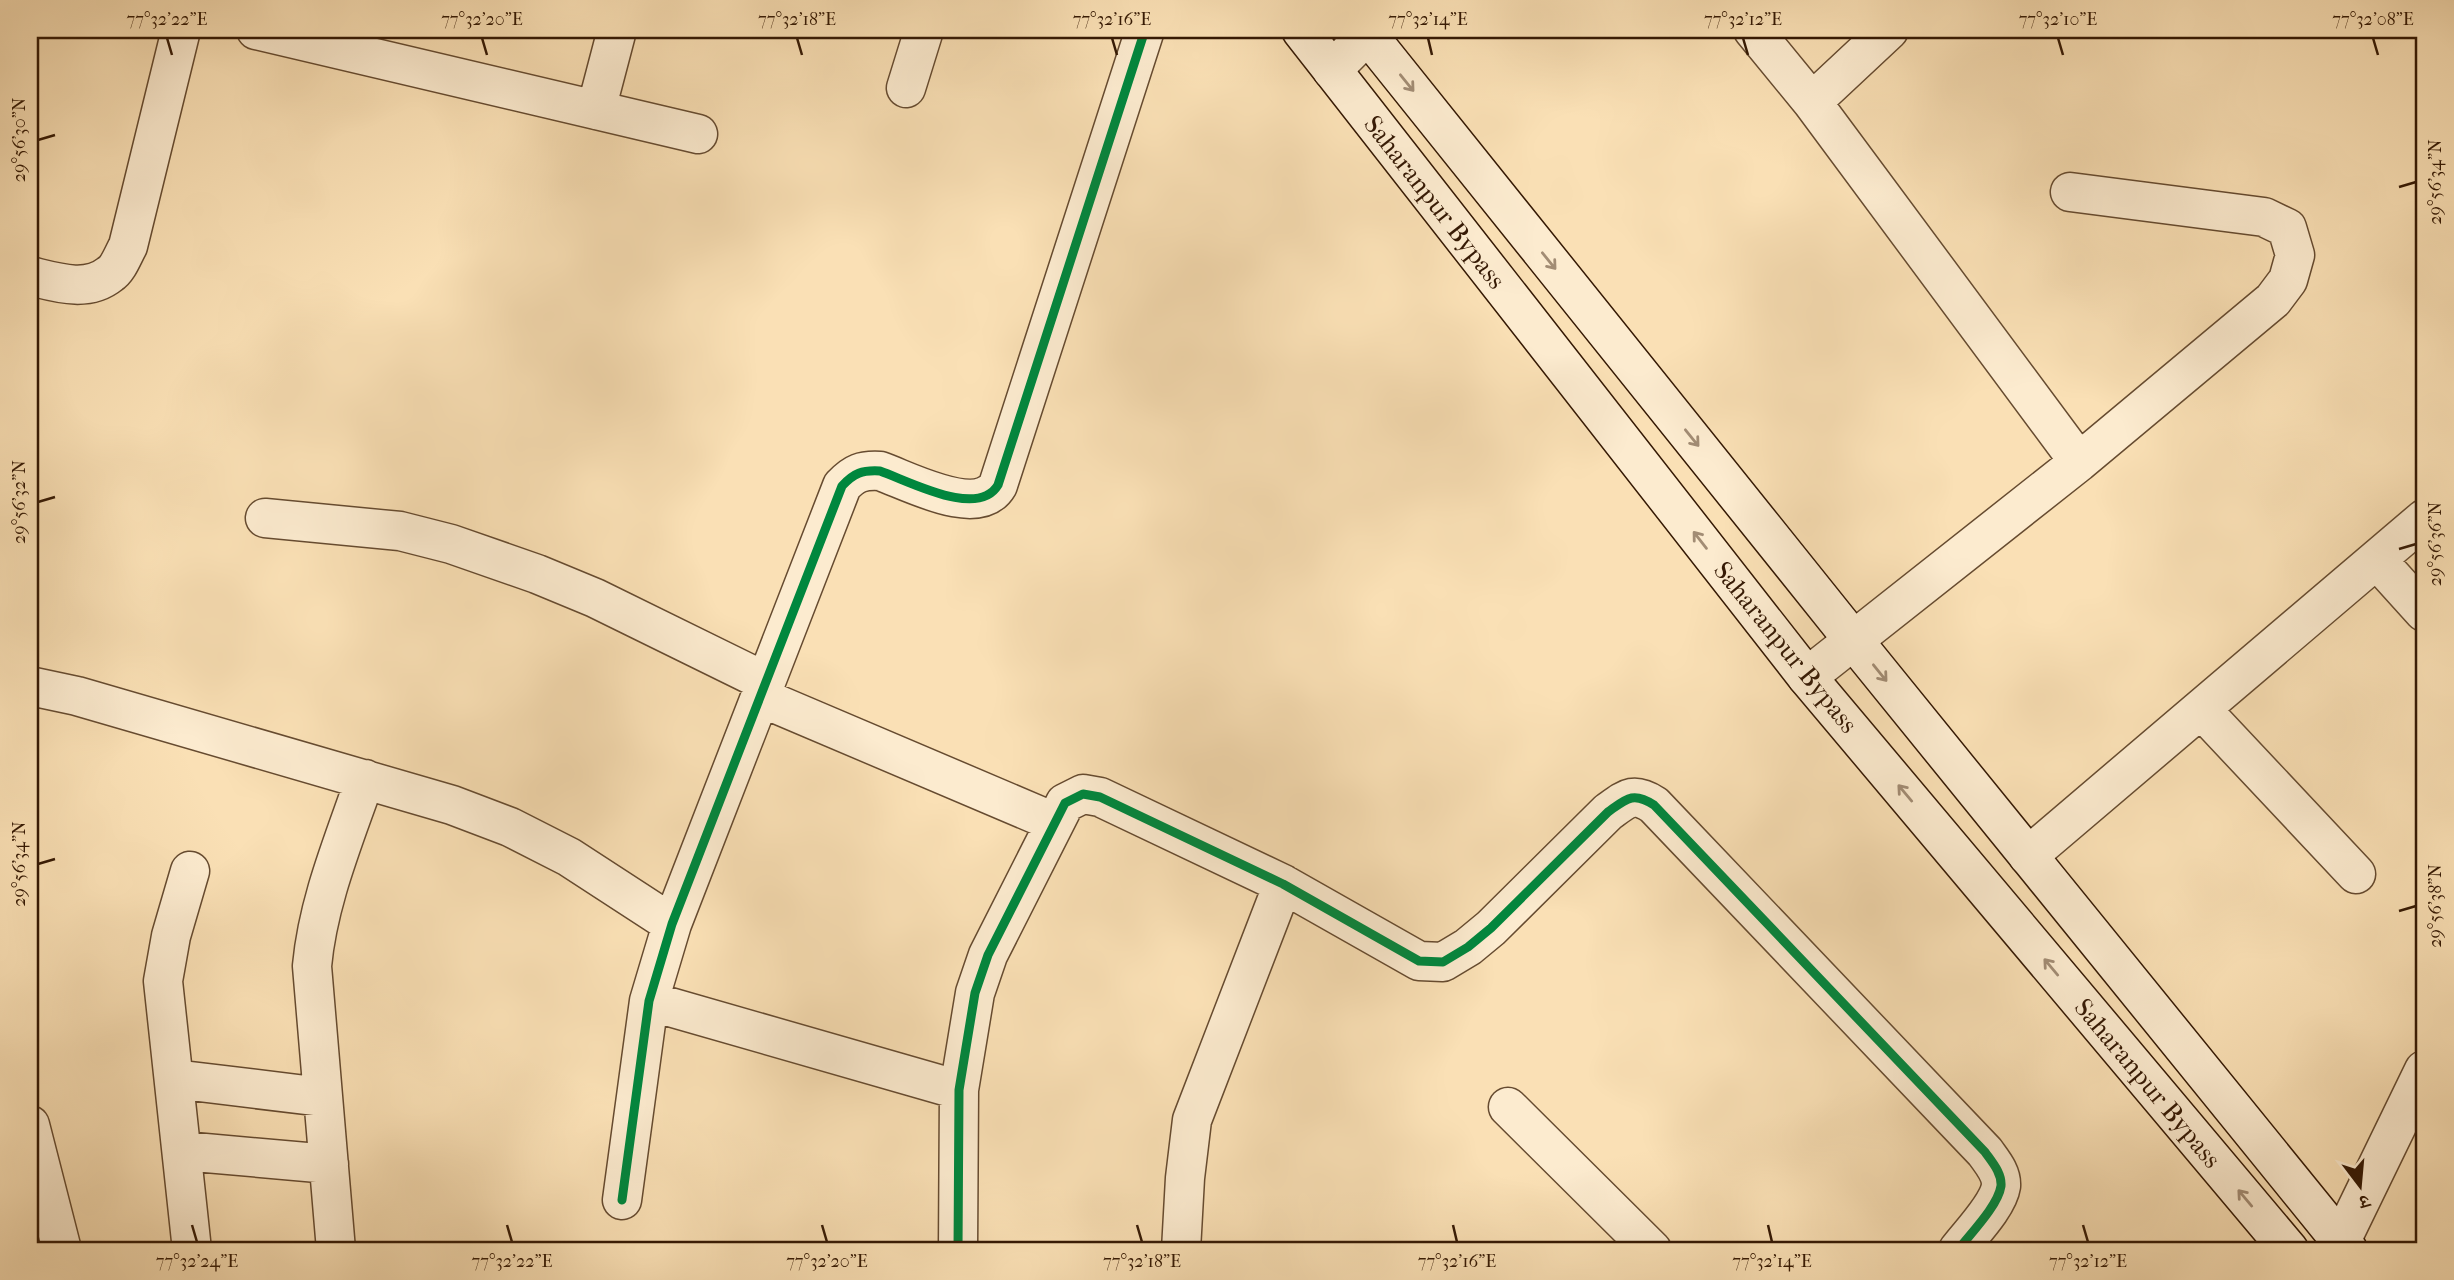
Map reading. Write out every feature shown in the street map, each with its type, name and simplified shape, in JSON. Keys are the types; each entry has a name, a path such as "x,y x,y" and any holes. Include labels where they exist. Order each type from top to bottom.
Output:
{"street":[{"path":"30,276 68,285 90,284 111,274 128,246 181,30"},
{"path":"256,30 698,134"},
{"path":"596,110 617,30"},
{"path":"906,88 924,30"},
{"path":"622,1200 649,1001 672,924 842,486 854,473 867,470 880,471 960,500 979,500 994,493 1145,30"},
{"name":"Saharanpur Bypass","path":"1301,30 1807,677 2288,1250"},
{"path":"1753,30 1812,102 2079,462"},
{"path":"1812,102 1889,30"},
{"path":"1332,70 1369,32 1854,641 2345,1246 2424,1070"},
{"path":"1807,677 2079,462 2273,300 2288,280 2295,255 2287,228 2264,217 2070,192"},
{"path":"264,519 400,531 450,544 537,574 595,598 763,689 1055,822"},
{"path":"2028,856 2424,519"},
{"path":"2377,560 2424,612"},
{"path":"30,686 77,696 452,805 510,827 569,857 672,924"},
{"path":"2201,709 2356,874"},
{"path":"336,1250 313,991 315,938 330,881 365,779"},
{"path":"958,1250 959,1090 975,993 988,955 1065,803 1083,794 1100,797 1283,884 1419,961 1443,962 1468,947 1491,928 1608,812 1627,798 1642,797 1673,824 1985,1152 1997,1168 2001,1185 1994,1203 1958,1250"},
{"path":"190,871 171,936 163,981 183,1151 191,1250"},
{"path":"1181,1250 1192,1119 1283,884"},
{"path":"649,1001 959,1090"},
{"path":"174,1079 323,1097"},
{"path":"1508,1107 1652,1250"},
{"path":"30,1125 62,1250"},
{"path":"183,1151 329,1164"}],"cycle path":[{"path":"622,1200 649,1001 672,924 842,486 859,473 874,471 960,498 975,499 988,495 998,485 1145,30"},
{"path":"958,1250 959,1090 975,993 988,955 1065,803 1083,794 1100,797 1283,884 1419,961 1443,962 1468,947 1491,928 1608,812 1630,798 1647,801 1654,805 1985,1152 1998,1172 2001,1181 1999,1194 1958,1250"}]}
